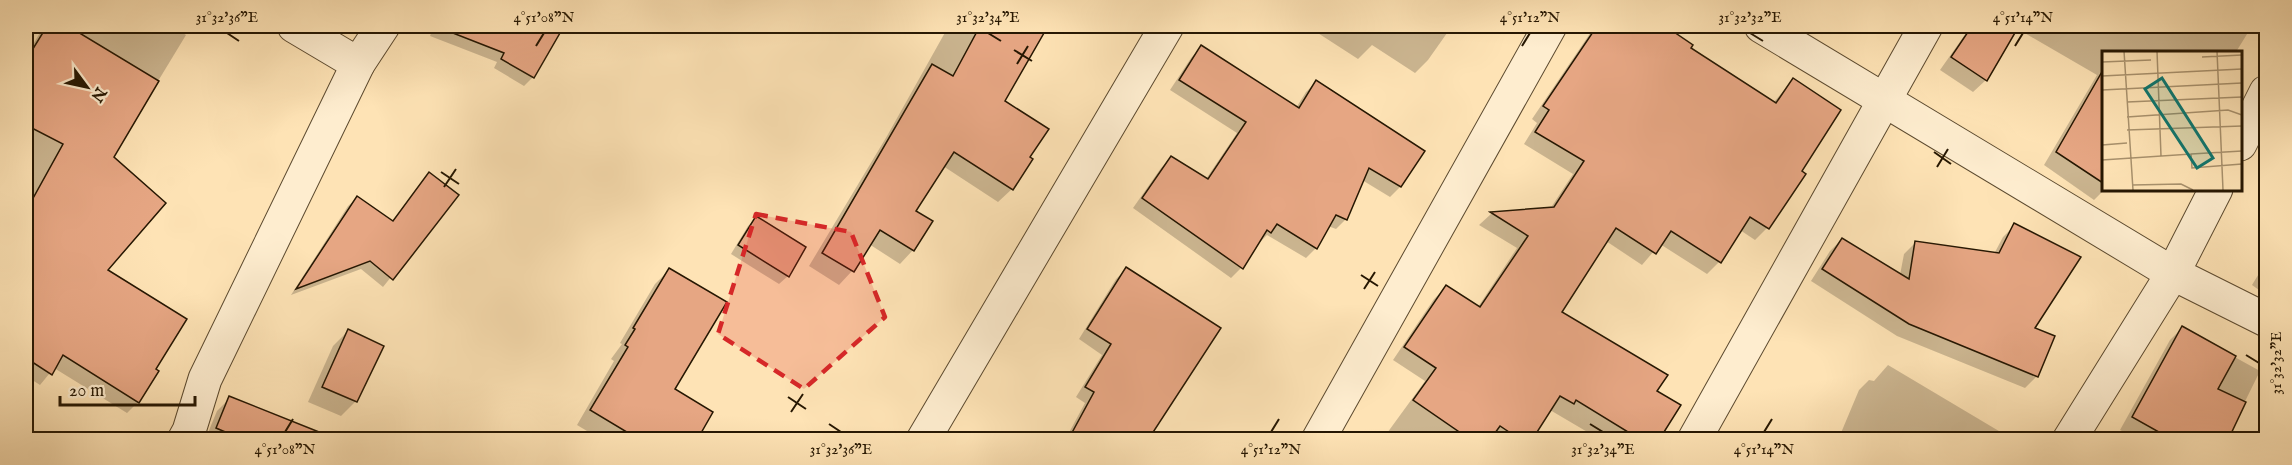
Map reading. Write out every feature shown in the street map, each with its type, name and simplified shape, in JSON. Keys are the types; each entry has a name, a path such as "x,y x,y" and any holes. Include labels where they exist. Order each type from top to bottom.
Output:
{"street":[{"path":"294,26 358,64"},
{"path":"184,440 205,379 358,64 383,26"},
{"path":"923,440 1167,26"},
{"path":"1318,440 1550,26"},
{"path":"1761,26 2172,273 2266,320"},
{"path":"1694,440 1926,26"},
{"path":"2241,142 2266,92"},
{"path":"2069,440 2173,273 2215,190"}],"highlighted area":[{"path":"756,214 851,232 885,317 804,389 718,334"}],"building":[{"path":"47,26 68,26 159,81 114,157 166,203 108,270 187,319 156,369 159,371 139,403 63,355 52,375 26,358 26,211 63,144 26,125 26,60"},
{"path":"440,26 564,26 534,78 501,59 504,53 440,28"},
{"path":"980,26 1048,26 1005,101 1049,129 1030,157 1033,159 1013,190 954,152 916,211 933,221 914,251 880,230 854,272 822,253 932,64 953,76"},
{"path":"1597,26 1665,26 1693,45 1691,48 1776,103 1793,78 1841,110 1802,171 1806,174 1769,229 1750,217 1721,263 1671,231 1656,254 1616,228 1562,312 1668,375 1657,391 1681,405 1659,440 1641,440 1576,400 1574,404 1560,396 1532,440 1521,440 1500,426 1490,440 1471,440 1413,400 1436,368 1404,347 1446,285 1480,307 1528,236 1490,212 1554,207 1584,161 1535,132 1549,110 1543,106"},
{"path":"1972,26 2019,26 1987,81 1951,57"},
{"path":"1201,45 1299,108 1316,80 1425,151 1401,187 1369,168 1347,220 1336,215 1317,249 1277,224 1271,233 1267,230 1243,269 1142,198 1171,156 1208,179 1246,122 1179,80"},
{"path":"2102,72 2102,182 2056,152"},
{"path":"429,172 459,195 393,280 370,261 296,289 357,196 393,221"},
{"path":"756,216 806,247 789,277 738,245"},
{"path":"2014,223 2081,257 2035,328 2055,336 2038,377 1909,324 1822,269 1842,238 1909,279 1915,241 1999,253"},
{"path":"1126,267 1221,328 1148,440 1068,440 1094,392 1085,387 1111,344 1087,329"},
{"path":"669,268 727,302 675,389 713,412 697,440 640,440 590,410 628,347 625,345 635,329 633,328"},
{"path":"2182,326 2236,356 2218,389 2246,402 2228,440 2173,440 2132,417"},
{"path":"348,329 384,346 357,402 322,387"},
{"path":"229,396 334,438 333,440 244,440 216,428"}]}
